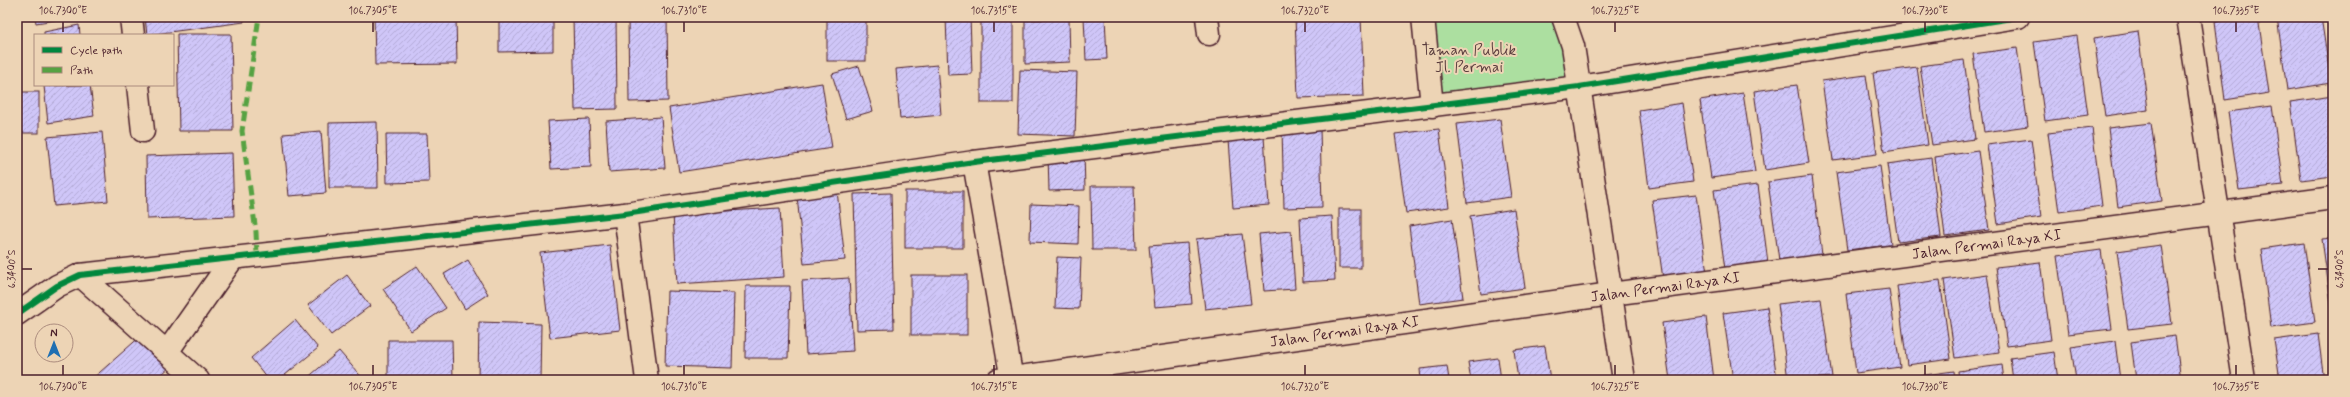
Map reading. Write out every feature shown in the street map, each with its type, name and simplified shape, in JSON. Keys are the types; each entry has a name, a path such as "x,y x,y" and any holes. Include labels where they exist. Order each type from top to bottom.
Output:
{"street":[{"path":"131,17 133,34"},
{"path":"1423,17 1432,106"},
{"path":"1563,17 1573,46 1624,380"},
{"path":"17,314 57,286 80,275 625,214 974,162 1579,87 2018,17"},
{"path":"2188,17 2220,213 2244,380"},
{"path":"138,86 143,131"},
{"path":"974,162 1008,379"},
{"name":"Jalan Permai Raya XI","path":"1008,379 1611,294 2333,198"},
{"path":"625,214 647,380"},
{"path":"167,352 232,258"},
{"path":"80,275 198,380"}],"green space":[{"name":"Taman Publik Jl. Permai","path":"1423,17 1561,17 1579,87 1432,106"}],"building":[{"path":"35,17 73,17 36,23"},
{"path":"145,17 243,17 244,22 154,34 147,34"},
{"path":"374,17 456,17 457,64 375,65"},
{"path":"499,17 553,17 553,51 499,52"},
{"path":"573,17 616,17 617,109 575,110"},
{"path":"628,17 667,17 668,101 629,102"},
{"path":"827,17 866,17 866,61 827,61"},
{"path":"946,17 970,17 972,74 948,75"},
{"path":"981,17 1013,17 1013,103 981,103"},
{"path":"1084,17 1105,17 1107,59 1086,60"},
{"path":"1295,17 1361,17 1364,96 1298,98"},
{"path":"2244,17 2258,17 2269,93 2225,100 2215,21"},
{"path":"2277,17 2321,17 2331,83 2287,90"},
{"path":"1069,19 1070,62 1025,64 1025,20"},
{"path":"79,25 80,34 44,34 44,32"},
{"path":"2138,31 2148,110 2105,116 2094,38"},
{"path":"177,34 231,34 233,131 179,131"},
{"path":"2077,36 2088,115 2045,121 2034,42"},
{"path":"2017,48 2028,126 1984,132 1973,54"},
{"path":"1964,60 1975,139 1932,145 1920,66"},
{"path":"937,65 941,115 900,119 896,69"},
{"path":"859,66 873,111 846,119 832,74"},
{"path":"1917,67 1928,145 1884,152 1873,73"},
{"path":"1020,70 1077,72 1075,136 1018,134"},
{"path":"1866,75 1877,154 1833,160 1822,81"},
{"path":"822,83 832,148 679,172 669,108"},
{"path":"1797,85 1809,163 1765,170 1754,91"},
{"path":"44,86 90,86 94,116 48,123"},
{"path":"17,92 39,92 39,133 17,133"},
{"path":"1743,93 1755,172 1711,178 1700,100"},
{"path":"2333,96 2333,176 2301,180 2290,102"},
{"path":"1682,103 1693,182 1649,188 1639,110"},
{"path":"2272,106 2283,185 2239,190 2228,112"},
{"path":"661,117 665,168 609,172 606,121"},
{"path":"589,119 591,167 551,169 548,121"},
{"path":"1500,119 1511,197 1467,203 1457,124"},
{"path":"377,122 378,188 329,188 329,123"},
{"path":"2151,123 2162,201 2118,207 2108,128"},
{"path":"2092,128 2102,206 2059,212 2048,133"},
{"path":"1282,129 1320,129 1322,207 1284,208"},
{"path":"1439,129 1449,207 1406,213 1395,134"},
{"path":"321,131 326,193 289,196 283,134"},
{"path":"102,132 108,201 54,206 47,137"},
{"path":"386,134 427,134 429,182 387,183"},
{"path":"1264,137 1269,205 1233,208 1228,140"},
{"path":"2031,139 2041,217 1998,224 1987,145"},
{"path":"1978,151 1989,230 1945,236 1935,157"},
{"path":"1084,152 1085,190 1049,191 1048,154"},
{"path":"232,153 234,216 147,219 146,156"},
{"path":"1931,158 1941,237 1898,242 1887,164"},
{"path":"1880,166 1891,245 1847,250 1836,172"},
{"path":"1812,176 1822,255 1779,260 1768,182"},
{"path":"1758,185 1768,263 1725,269 1714,190"},
{"path":"1091,186 1134,186 1136,250 1092,250"},
{"path":"837,191 845,260 804,264 797,196"},
{"path":"905,191 963,191 963,248 905,248"},
{"path":"891,193 894,329 857,330 854,194"},
{"path":"1696,195 1707,273 1663,279 1652,200"},
{"path":"1031,204 1079,206 1078,244 1030,242"},
{"path":"780,208 784,277 677,284 673,214"},
{"path":"1339,209 1361,209 1361,268 1339,268"},
{"path":"1514,209 1525,288 1481,294 1470,216"},
{"path":"1332,216 1335,280 1303,282 1300,218"},
{"path":"1452,219 1463,298 1419,304 1409,226"},
{"path":"1291,231 1295,289 1264,291 1259,234"},
{"path":"1242,234 1251,304 1205,309 1196,239"},
{"path":"2333,238 2333,318 2322,239"},
{"path":"1187,243 1192,304 1155,307 1149,246"},
{"path":"2304,243 2315,322 2271,328 2261,249"},
{"path":"610,245 620,330 550,338 540,253"},
{"path":"2161,245 2172,324 2128,329 2117,251"},
{"path":"2101,250 2112,329 2068,334 2057,256"},
{"path":"1057,257 1081,258 1079,309 1055,308"},
{"path":"468,260 488,294 465,309 444,274"},
{"path":"2040,262 2051,340 2007,346 1996,267"},
{"path":"417,266 446,308 411,331 383,289"},
{"path":"1987,274 1999,352 1955,358 1944,280"},
{"path":"347,275 370,306 331,335 308,305"},
{"path":"911,275 967,275 967,335 911,335"},
{"path":"849,278 853,351 806,354 802,281"},
{"path":"1940,280 1951,359 1907,365 1897,286"},
{"path":"746,286 790,286 788,358 745,358"},
{"path":"1889,289 1900,367 1856,373 1846,294"},
{"path":"667,291 734,293 732,368 665,366"},
{"path":"1821,299 1832,377 1788,380 1778,304"},
{"path":"1767,307 1777,380 1733,380 1723,313"},
{"path":"1706,317 1714,380 1670,380 1662,323"},
{"path":"295,320 318,348 279,380 269,380 251,358"},
{"path":"479,322 541,324 540,380 478,380"},
{"path":"2318,334 2324,380 2280,380 2274,340"},
{"path":"142,335 170,367 155,380 91,380"},
{"path":"2175,336 2181,380 2136,380 2131,342"},
{"path":"388,340 452,340 453,380 388,380"},
{"path":"2115,341 2120,380 2076,380 2071,347"},
{"path":"1545,346 1550,380 1518,380 1514,350"},
{"path":"339,351 364,380 305,380"},
{"path":"2054,352 2058,380 2013,380 2010,358"},
{"path":"1498,358 1501,380 1471,380 1468,362"},
{"path":"2002,365 2004,380 1959,380 1958,371"},
{"path":"1447,366 1449,380 1421,380 1420,369"},
{"path":"181,369 193,380 170,380"},
{"path":"1954,371 1955,380 1911,380 1910,377"}],"marked path":[{"path":"257,255 256,232 242,131 259,17"}],"cycle path":[{"path":"17,314 57,286 80,275 625,214 974,162 1579,87 2018,17"}]}
